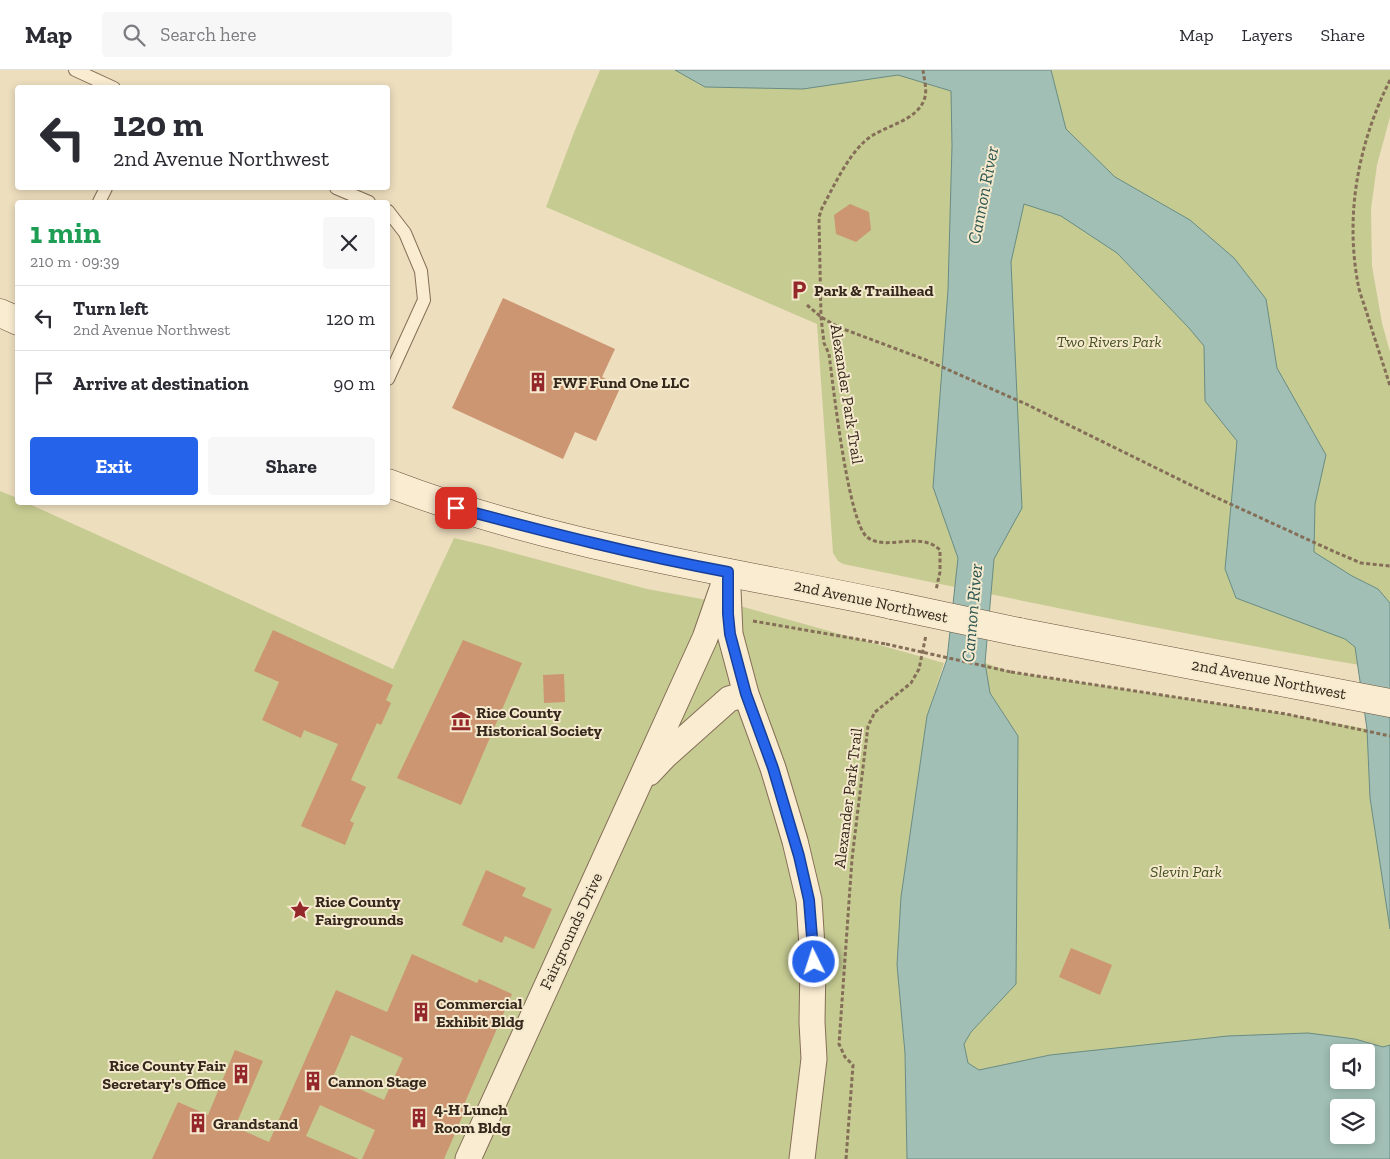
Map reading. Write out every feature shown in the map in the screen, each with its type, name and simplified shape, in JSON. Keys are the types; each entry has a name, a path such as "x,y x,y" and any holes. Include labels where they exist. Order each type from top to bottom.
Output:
{"street":[{"path":"0,314 15,320"},
{"name":"2nd Avenue Northwest","path":"390,484 456,508 588,543 664,560 1019,632 1390,703"},
{"path":"728,572 730,634 746,694 773,768 795,841 809,900 814,962 812,999 814,1059 802,1159"},
{"name":"Fairgrounds Drive","path":"468,1159 705,638 728,572"},
{"name":"Fairgrounds Drive","path":"637,786 665,756 729,699 746,694"}],"lane":[{"path":"75,70 108,85"},
{"path":"339,190 353,199"},
{"path":"390,212 405,233 421,271 424,300 390,375"}],"path":[{"path":"821,317 819,217 822,208 856,150 866,140 912,115 922,106 926,95 923,70"},
{"path":"1390,80 1370,129 1358,169 1353,208 1358,285 1390,386"},
{"path":"807,305 821,317 838,327 926,360 1026,404 1214,496 1335,552 1361,563 1390,566"},
{"name":"Alexander Park Trail","path":"821,317 824,343 829,354 850,496 859,526 867,537 880,542 923,541 934,545 940,550 940,572 934,598"},
{"path":"753,621 886,644 1011,672 1286,714 1390,736"},
{"name":"Alexander Park Trail","path":"846,1159 853,1064 845,1057 839,1044 852,859 868,726 875,712 911,683 919,669 926,634"}],"green space":[{"name":"Two Rivers Park","path":"600,70 1390,70 1390,117 1377,165 1371,209 1372,266 1382,323 1390,352 1390,670 1116,620 843,564 838,561 833,553 817,324 546,207"},
{"name":"Rice County Fairgrounds","path":"0,491 15,497 15,505 31,505 393,669 454,538 647,589 740,606 944,663 927,716 901,897 897,965 905,1053 907,1159 0,1159"},
{"name":"Slevin Park","path":"985,663 1011,672 1286,714 1367,729 1370,798 1390,929 1390,1045 1383,1047 1355,1039 1050,1055 979,1070 968,1063 964,1044 971,1032 1016,983 1018,737 990,693"}],"water":[{"name":"Cannon River","path":"675,70 1051,70 1066,129 1115,177 1190,220 1234,258 1266,299 1277,368 1326,455 1315,504 1314,552 1352,576 1378,589 1390,603 1390,929 1370,798 1367,729 1355,647 1345,639 1236,598 1225,569 1237,441 1205,401 1204,346 1117,253 1061,216 1024,204 1011,262 1022,508 994,559 985,663 990,693 1018,736 1016,984 971,1032 964,1044 968,1063 979,1070 1050,1055 1228,1036 1308,1033 1355,1039 1372,1044 1330,1044 1330,1089 1375,1089 1375,1045 1383,1047 1390,1045 1390,1159 907,1159 905,1053 897,965 901,897 927,716 947,659 958,558 933,487 948,290 952,146 951,91 898,75 803,89 705,87"}],"building":[{"path":"850,204 869,212 871,230 856,242 836,234 834,215"},
{"name":"FWF Fund One LLC","path":"503,298 615,349 602,377 621,386 596,441 575,432 563,459 452,408"},
{"path":"273,630 393,685 386,700 391,703 381,725 377,723 351,780 366,787 350,821 354,823 345,845 301,826 338,744 304,730 301,738 262,720 279,682 254,671"},
{"name":"Rice County Historical Society","path":"463,640 522,663 461,805 397,778"},
{"path":"564,674 565,702 544,703 543,675"},
{"path":"486,870 526,888 522,896 552,909 534,949 505,936 502,943 462,925"},
{"path":"1071,948 1112,965 1100,995 1059,977"},
{"path":"412,954 477,983 479,979 512,994 463,1107 466,1108 444,1159 362,1159 375,1130 320,1105 306,1136 359,1159 152,1159 178,1102 208,1115 235,1050 263,1061 235,1127 269,1142 336,990 387,1012","holes":["351,1035 403,1058 384,1100 333,1077"]}],"place":[{"name":"Park & Trailhead","path":"799,290"},
{"name":"FWF Fund One LLC","path":"538,382"},
{"name":"Rice County Historical Society","path":"461,721"},
{"name":"Rice County Fairgrounds","path":"300,910"},
{"name":"Commercial Exhibit Bldg","path":"421,1012"},
{"name":"Rice County Fair Secretary's Office","path":"241,1074"},
{"name":"Cannon Stage","path":"313,1081"},
{"name":"4-H Lunch Room Bldg","path":"419,1118"},
{"name":"Grandstand","path":"198,1123"}],"route":[{"path":"456,508 588,543 728,572 730,634 746,694 773,768 803,870 809,900 814,962"}]}
